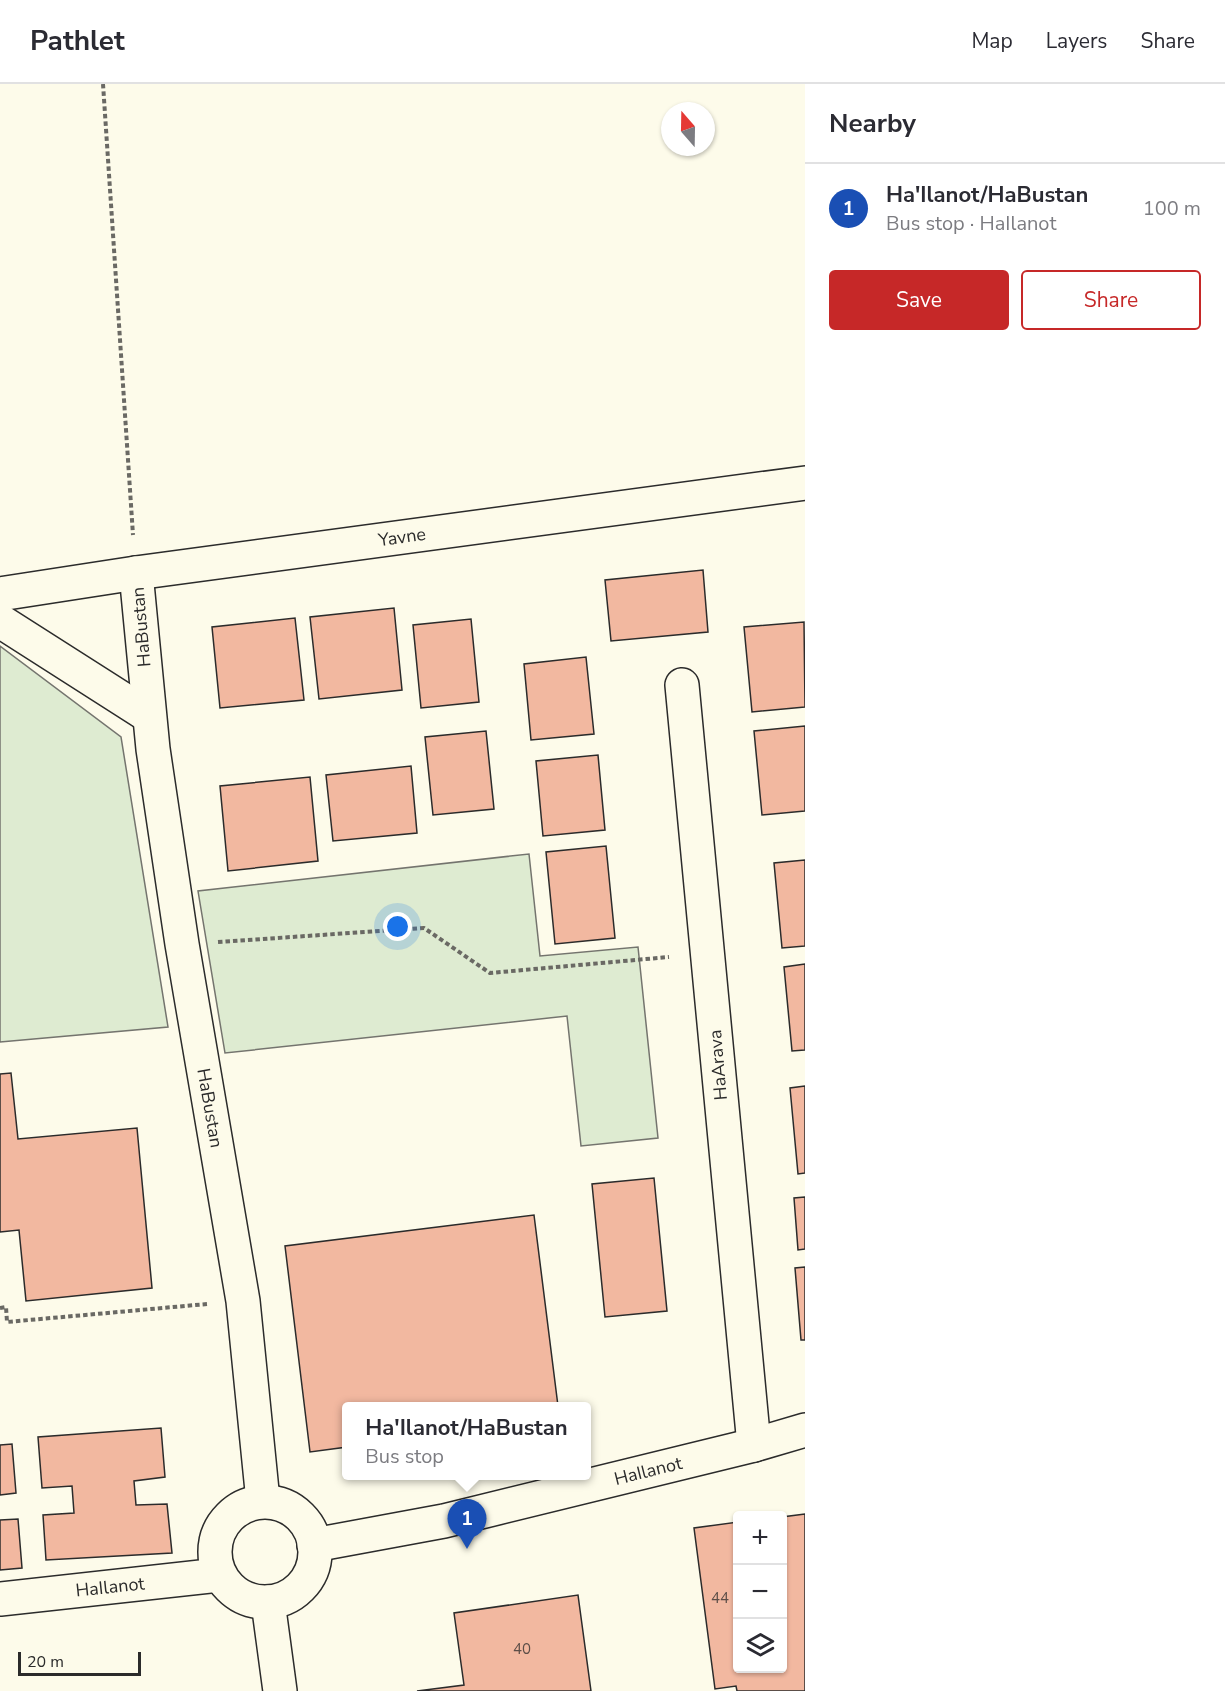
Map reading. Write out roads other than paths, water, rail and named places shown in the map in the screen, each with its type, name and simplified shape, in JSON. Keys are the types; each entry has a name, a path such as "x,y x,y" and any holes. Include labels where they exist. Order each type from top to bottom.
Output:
{"street":[{"name":"Yavne","path":"0,594 136,573 805,483"},
{"name":"HaBustan","path":"136,573 149,716 182,944 243,1301 263,1501"},
{"path":"0,621 149,716"},
{"name":"HaArava","path":"682,685 754,1445"},
{"name":"HaIlanot","path":"314,1545 444,1521 754,1445 805,1430"},
{"path":"263,1501 280,1503 295,1511 307,1523 314,1545 312,1570 304,1585 291,1595 268,1602 243,1598 230,1589 219,1575 214,1560 215,1543 220,1526 231,1513 246,1505 263,1501"},
{"name":"HaIlanot","path":"0,1599 219,1575"},
{"path":"268,1602 280,1691"}],"place":[{"name":"Ha'Ilanot/HaBustan","path":"467,1549"}]}
